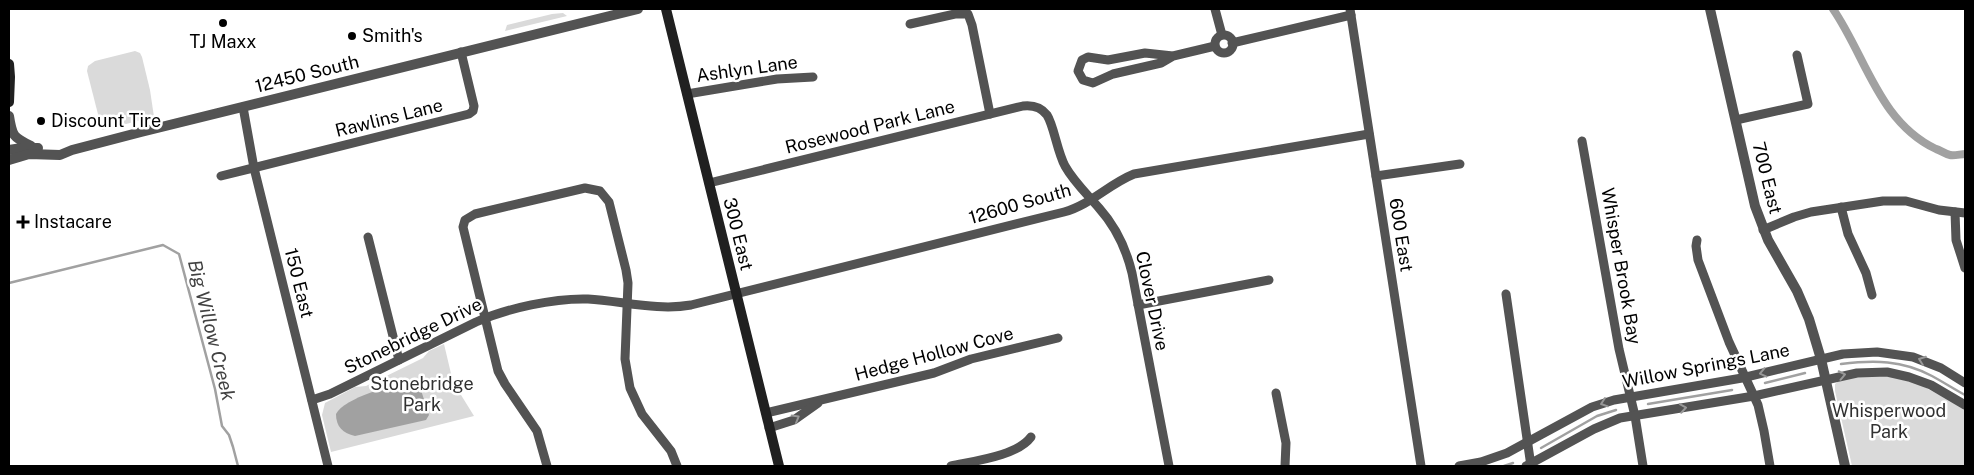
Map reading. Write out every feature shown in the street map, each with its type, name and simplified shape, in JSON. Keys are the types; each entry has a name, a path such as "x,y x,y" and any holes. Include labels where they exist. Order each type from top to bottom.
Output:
{"main road":[{"name":"300 East","path":"666,9 779,466"},
{"path":"9,64 9,102"}],"street":[{"name":"12450 South","path":"9,160 29,154 60,155 72,150 638,9"},
{"path":"1215,9 1222,35"},
{"name":"700 East","path":"1710,9 1755,206 1763,230 1804,306 1818,346 1845,466"},
{"path":"1232,43 1350,12"},
{"name":"600 East","path":"1350,12 1421,466"},
{"path":"910,24 955,14 968,14 972,24 990,114"},
{"path":"1222,35 1230,37 1231,49 1226,52 1219,51 1215,46 1217,38 1222,35"},
{"path":"1173,56 1145,53 1108,60 1088,57 1082,60 1078,71 1083,80 1093,83 1114,74 1161,63 1173,56 1215,46"},
{"name":"Rawlins Lane","path":"221,176 469,114 473,111 474,106 461,52"},
{"path":"1736,120 1808,104 1797,55"},
{"name":"Ashlyn Lane","path":"687,94 776,79 813,77"},
{"name":"Rosewood Park Lane","path":"709,183 1028,105 1038,108"},
{"name":"150 East","path":"243,107 254,168 328,466"},
{"name":"Clover Drive","path":"1038,108 1049,120 1057,148 1066,168 1115,229 1123,246 1130,266 1138,305 1168,466"},
{"path":"9,116 10,128 15,137 34,148"},
{"name":"12600 South","path":"736,294 1064,212 1074,209 1118,181 1143,172 1369,134"},
{"name":"Whisper Brook Bay","path":"1582,141 1619,349 1631,396 1643,466"},
{"name":"12450 South","path":"9,150 34,148 72,150"},
{"path":"1376,176 1460,164"},
{"path":"547,466 534,425 498,371 464,233 465,220 474,214 580,188 590,188 600,191 611,206 624,261 628,283 625,359 630,388 642,414 671,451 677,466"},
{"path":"1763,230 1803,214 1880,201 1897,200 1965,213"},
{"path":"1841,207 1848,234 1866,273 1872,295"},
{"path":"1955,212 1956,240 1965,268"},
{"path":"368,237 399,360"},
{"path":"1698,240 1696,246 1698,260 1730,342 1754,396 1764,431 1770,466"},
{"path":"1138,305 1269,280"},
{"name":"Stonebridge Drive","path":"312,400 330,394 484,318 532,306 567,300 586,299 683,306 736,294"},
{"path":"1506,294 1528,443 1529,466"},
{"name":"Hedge Hollow Cove","path":"766,413 820,402 934,373 971,359 1058,338"},
{"name":"Willow Springs Lane","path":"1459,466 1492,459 1528,443 1592,407 1614,400 1746,377 1821,359 1863,352 1902,354 1933,364 1965,383"},
{"name":"Willow Springs Lane","path":"1529,466 1599,426 1620,418 1754,396 1825,379 1866,372 1898,374 1930,385 1965,406"},
{"path":"1276,393 1286,443 1285,466"},
{"name":"Hedge Hollow Cove","path":"769,428 794,420 820,402"},
{"path":"951,466 1012,451 1026,444 1031,437"}],"green space":[{"path":"563,13 567,16 505,31 507,25"},
{"path":"135,51 140,53 142,57 154,117 102,130 87,71 88,66 95,61"},
{"name":"Stonebridge Park","path":"444,344 453,382 474,416 331,452 322,415 325,403 355,387 366,386 423,358 429,351"},
{"name":"Whisperwood Park","path":"1886,375 1919,384 1965,409 1965,466 1852,466 1835,384 1844,377"}],"shaded area":[{"path":"411,382 419,384 429,415 426,420 355,436 347,433 339,426 336,414 349,403 370,393"}],"waterway":[{"path":"1833,9 1845,28 1875,87 1900,122 1917,137 1936,149 1950,155 1965,154"},
{"name":"Big Willow Creek","path":"9,283 163,245 179,254 215,389 222,426 229,435 238,466"},
{"name":"Big Willow Creek","path":"1841,364 1865,362 1899,364 1932,376 1965,395"},
{"name":"Big Willow Creek","path":"1765,383 1805,373"},
{"name":"Big Willow Creek","path":"1648,404 1732,390"},
{"name":"Big Willow Creek","path":"1541,448 1597,416 1616,410"},
{"name":"Big Willow Creek","path":"1504,466 1513,463"}],"place":[{"name":"TJ Maxx","path":"223,23"},
{"name":"Smith's","path":"352,36"},
{"name":"Discount Tire","path":"41,121"},
{"name":"Instacare","path":"23,222"}]}
